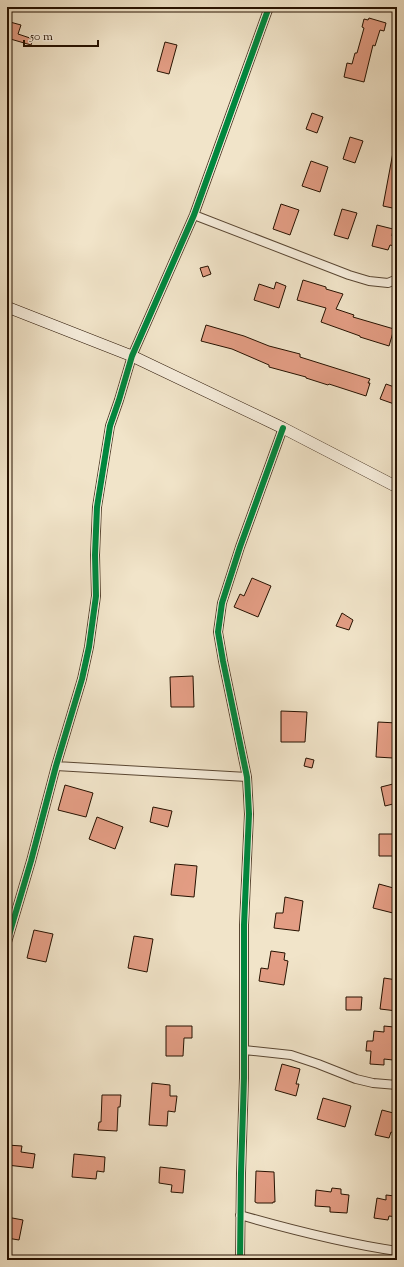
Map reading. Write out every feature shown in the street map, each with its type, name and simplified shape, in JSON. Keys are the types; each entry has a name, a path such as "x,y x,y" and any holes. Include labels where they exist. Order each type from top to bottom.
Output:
{"main road":[{"path":"7,307 132,356 283,428 397,487"}],"street":[{"path":"7,942 82,679 89,647 96,596 98,507 110,426 132,356 194,215 269,7"},
{"path":"194,215 369,281 388,283 397,279"},
{"path":"240,1260 244,1050 244,926 249,814 247,777 218,632 225,596 240,547 283,428"},
{"path":"56,766 247,777"},
{"path":"244,1050 291,1055 356,1079 373,1083 397,1085"},
{"path":"240,1215 313,1236 397,1251"}],"building":[{"path":"369,18 386,23 384,31 380,30 375,46 373,45 364,82 344,77 347,63 352,64 355,53 357,53 364,28 362,27 364,19 368,20"},
{"path":"10,22 21,25 18,34 33,39 31,45 7,38 7,30"},
{"path":"165,42 177,45 169,74 157,71"},
{"path":"312,113 323,117 317,133 306,129"},
{"path":"350,137 363,141 355,163 343,159"},
{"path":"394,147 397,147 397,209 383,206"},
{"path":"311,161 328,167 320,192 302,186"},
{"path":"281,204 299,210 290,235 273,229"},
{"path":"342,209 357,213 348,239 334,235"},
{"path":"377,225 393,229 392,236 396,237 394,246 390,245 388,250 372,246"},
{"path":"208,266 211,274 203,277 200,268"},
{"path":"303,280 343,294 336,309 354,315 353,317 394,329 389,346 321,322 326,308 297,300"},
{"path":"276,282 286,286 279,308 254,300 259,284 274,289"},
{"path":"206,325 244,336 269,346 300,354 300,357 370,379 366,396 269,367 269,365 232,349 201,341"},
{"path":"386,384 397,388 397,405 380,399"},
{"path":"252,578 271,586 258,617 234,607 240,594 244,596"},
{"path":"342,613 353,620 349,630 336,626"},
{"path":"193,676 194,707 171,707 170,677"},
{"path":"281,711 307,712 305,742 281,742"},
{"path":"378,722 397,723 397,746 394,746 393,758 376,757"},
{"path":"306,758 314,760 312,768 304,766"},
{"path":"397,783 397,803 385,806 381,787"},
{"path":"65,785 93,793 86,817 58,810"},
{"path":"153,807 172,811 168,827 150,822"},
{"path":"97,817 123,827 115,849 89,839"},
{"path":"379,834 397,834 397,856 379,856"},
{"path":"175,864 197,866 194,897 171,895"},
{"path":"379,884 397,889 397,914 373,908"},
{"path":"285,897 303,901 299,931 274,928 276,913 283,913"},
{"path":"34,930 53,934 46,962 27,958"},
{"path":"134,936 153,939 147,972 128,968"},
{"path":"271,951 285,953 284,960 288,961 284,985 259,981 261,968 268,969"},
{"path":"384,978 397,980 397,1011 380,1009"},
{"path":"346,997 362,997 361,1010 346,1010"},
{"path":"166,1026 192,1026 192,1038 184,1038 183,1056 166,1056"},
{"path":"384,1026 394,1027 393,1037 397,1037 397,1053 393,1053 393,1060 384,1059 384,1065 370,1064 371,1051 366,1051 367,1041 373,1041 374,1031 384,1032"},
{"path":"282,1064 300,1069 296,1084 299,1084 296,1096 275,1090"},
{"path":"152,1083 170,1085 170,1096 177,1096 175,1112 168,1111 167,1126 149,1125"},
{"path":"102,1095 121,1095 120,1107 118,1107 117,1131 98,1130 99,1122 101,1122"},
{"path":"323,1098 351,1106 345,1127 317,1119"},
{"path":"382,1110 397,1114 397,1134 391,1132 389,1138 375,1135"},
{"path":"7,1145 22,1146 21,1152 35,1154 33,1168 7,1165"},
{"path":"74,1154 105,1157 104,1172 97,1171 96,1179 72,1177"},
{"path":"160,1167 185,1170 183,1193 171,1192 172,1185 159,1183"},
{"path":"256,1171 274,1172 275,1202 255,1202"},
{"path":"332,1188 341,1189 341,1194 349,1195 347,1213 330,1212 330,1207 315,1206 316,1190 331,1192"},
{"path":"386,1195 395,1196 394,1202 397,1203 397,1217 389,1216 388,1220 374,1218 377,1198 386,1200"},
{"path":"7,1217 23,1220 19,1240 7,1238"}],"cycle path":[{"path":"7,942 82,679 89,647 96,596 95,555 97,507 110,426 132,356 194,215 269,7"},
{"path":"240,1260 244,1078 244,925 249,814 247,777 218,632 222,603 240,547 283,428"}]}
